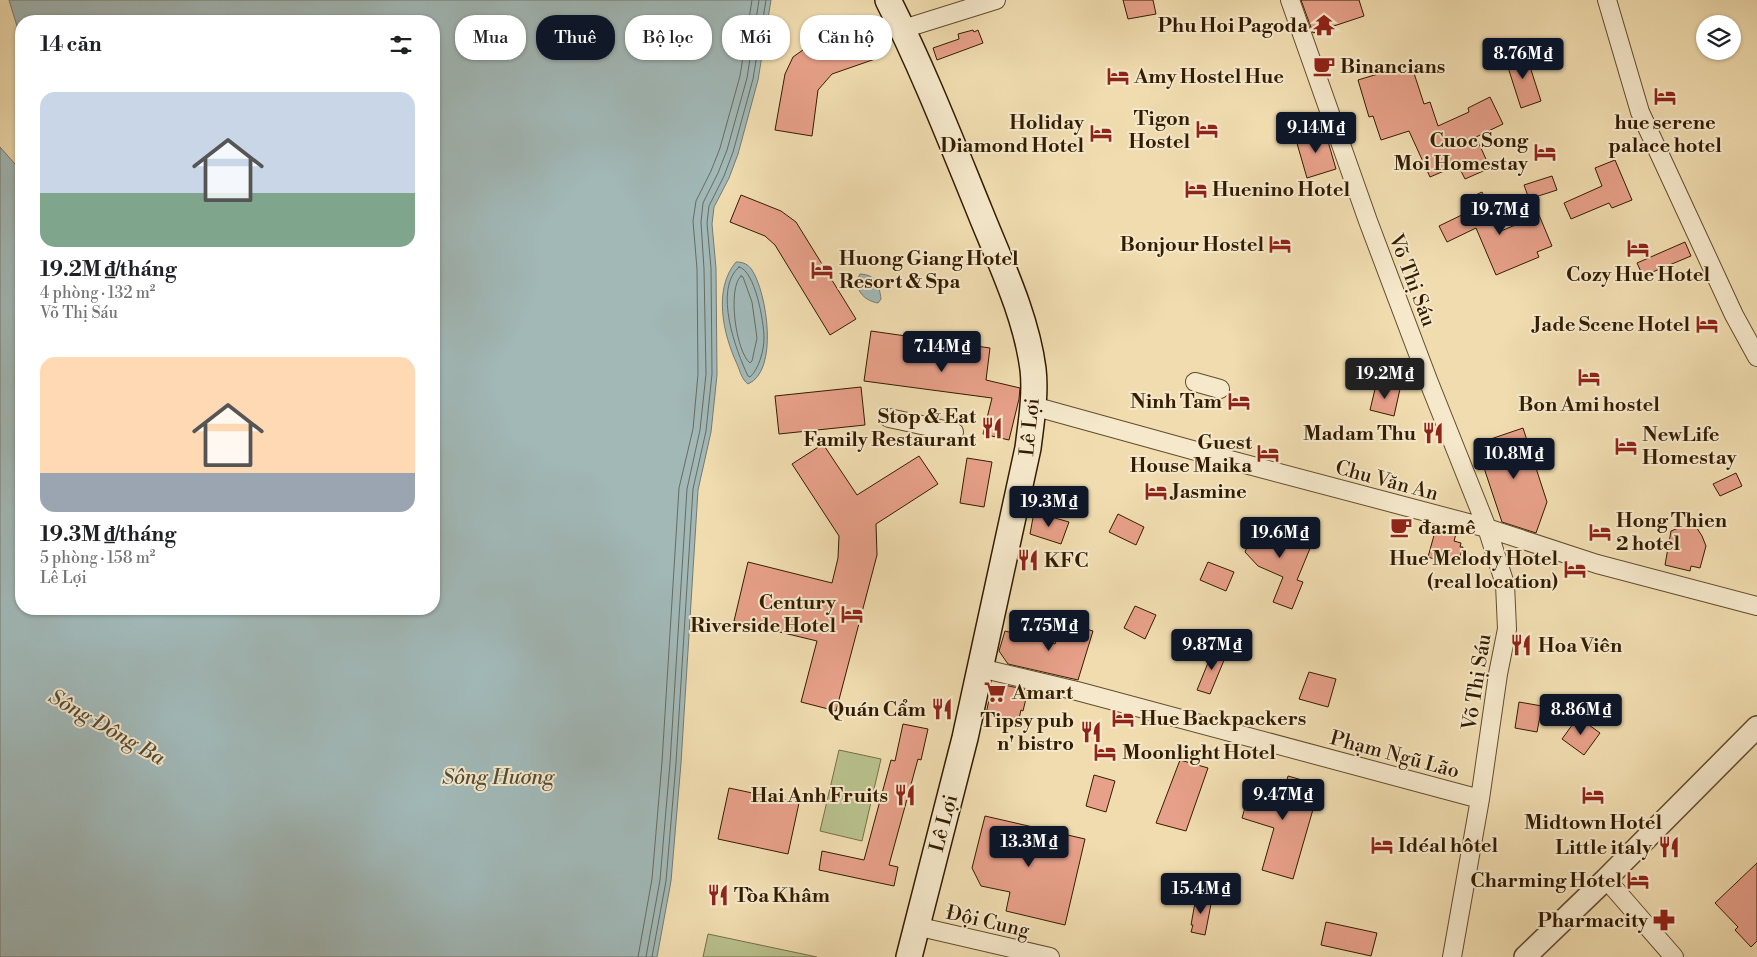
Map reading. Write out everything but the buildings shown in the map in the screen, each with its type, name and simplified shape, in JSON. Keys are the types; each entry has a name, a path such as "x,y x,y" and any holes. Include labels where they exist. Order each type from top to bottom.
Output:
{"main road":[{"name":"Lê Lợi","path":"888,0 939,110 1012,295 1026,335 1033,370 1033,406 1028,448 956,774 909,957"}],"street":[{"path":"903,29 996,0"},
{"name":"Võ Thị Sáu","path":"1290,0 1368,221 1428,380 1487,528 1506,584 1507,630 1498,674 1480,799 1452,957"},
{"path":"1607,0 1640,112 1734,315 1757,357"},
{"path":"1195,382 1220,389"},
{"name":"Chu Văn An","path":"1033,406 1487,528 1597,564 1757,606"},
{"path":"888,418 954,432"},
{"name":"Phạm Ngũ Lão","path":"980,668 1087,694 1480,799"},
{"path":"1525,957 1606,879 1757,727"},
{"path":"1606,879 1674,957"},
{"name":"Đội Cung","path":"916,926 1050,957"}],"green space":[{"path":"839,750 881,759 862,841 820,831"},
{"path":"708,934 817,957 703,957"}],"water":[{"name":"Sông Hương","path":"9,0 771,0 769,15 722,15 722,60 761,60 758,80 738,154 729,178 714,207 712,224 716,268 717,375 711,432 698,490 681,763 671,881 657,957 0,957 0,147 15,164 15,615 440,615 440,15 15,15 15,20"},
{"path":"736,262 749,266 752,270 766,313 767,348 764,364 758,376 748,384 743,378 732,352 724,326 724,285"},
{"path":"860,274 870,276 876,282 881,299 878,303 868,300 858,289 857,284"}],"place":[{"name":"Phu Hoi Pagoda","path":"1324,25"},
{"name":"Binancians","path":"1324,66"},
{"name":"Amy Hostel Hue","path":"1118,76"},
{"name":"hue serene palace hotel","path":"1665,96"},
{"name":"Tigon Hostel","path":"1207,129"},
{"name":"Holiday Diamond Hotel","path":"1101,133"},
{"name":"Cuoc Song Moi Homestay","path":"1545,152"},
{"name":"Huenino Hotel","path":"1196,189"},
{"name":"Bonjour Hostel","path":"1280,244"},
{"name":"Cozy Hue Hotel","path":"1638,248"},
{"name":"Huong Giang Hotel Resort & Spa","path":"822,270"},
{"name":"Jade Scene Hotel","path":"1707,324"},
{"name":"Bon Ami hostel","path":"1589,377"},
{"name":"Ninh Tam","path":"1239,401"},
{"name":"Stop & Eat Family Restaurant","path":"992,428"},
{"name":"Madam Thu","path":"1433,433"},
{"name":"NewLife Homestay","path":"1626,446"},
{"name":"Guest House Maika","path":"1268,453"},
{"name":"Jasmine","path":"1156,491"},
{"name":"đa:mê","path":"1401,527"},
{"name":"Hong Thien 2 hotel","path":"1600,532"},
{"name":"KFC","path":"1028,560"},
{"name":"Hue Melody Hotel (real location)","path":"1575,569"},
{"name":"Century Riverside Hotel","path":"852,614"},
{"name":"Hoa Viên","path":"1521,645"},
{"name":"Amart","path":"995,692"},
{"name":"Quán Cẩm","path":"942,709"},
{"name":"Hue Backpackers","path":"1123,718"},
{"name":"Tipsy pub n' bistro","path":"1091,732"},
{"name":"Moonlight Hotel","path":"1105,752"},
{"name":"Hai Anh Fruits","path":"905,795"},
{"name":"Midtown Hotel","path":"1593,795"},
{"name":"Idéal hôtel","path":"1382,845"},
{"name":"Little italy","path":"1669,847"},
{"name":"Charming Hotel","path":"1638,880"},
{"name":"Tòa Khâm","path":"718,895"},
{"name":"Pharmacity","path":"1664,920"}],"water label":[{"name":"Sông Đông Ba","path":"107,727"}]}
